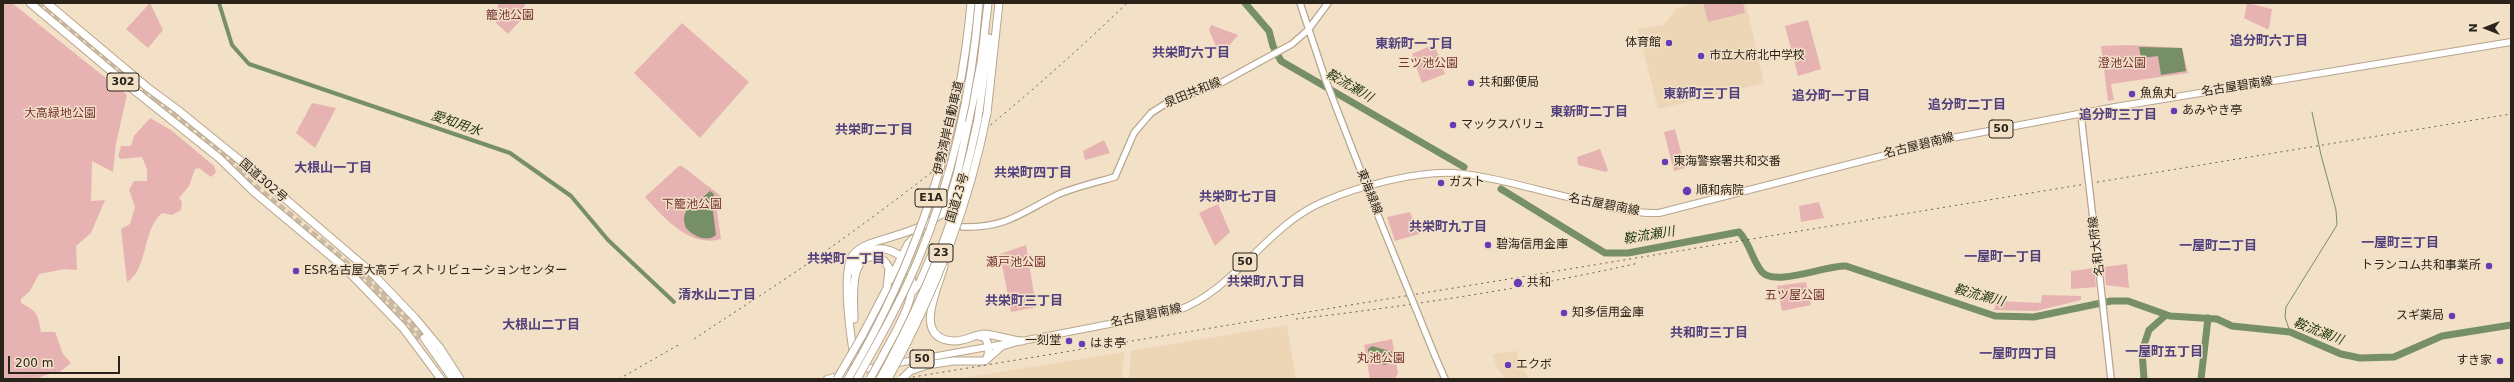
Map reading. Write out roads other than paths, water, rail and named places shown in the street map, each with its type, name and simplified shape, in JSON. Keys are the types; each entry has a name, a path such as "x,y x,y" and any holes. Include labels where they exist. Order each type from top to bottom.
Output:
{"highway":[{"name":"国道302号","path":"30,3 130,87 219,158 254,192 345,268 403,328 441,379"},
{"name":"国道302号","path":"47,3 147,87 247,166 372,273 415,318 440,348 460,379"},
{"name":"伊勢湾岸自動車道","path":"847,379 860,359 907,266 927,212 945,151 957,98 971,3"},
{"name":"伊勢湾岸自動車道","path":"857,379 908,283 938,204 966,96 979,3"},
{"path":"837,379 862,336 913,238 938,219 945,210 958,171 968,124 982,56 988,3"},
{"name":"国道23号","path":"880,379 913,318 939,257 964,182 978,119 992,3"},
{"name":"国道23号","path":"888,379 919,321 945,260 971,183 987,113 999,3"},
{"path":"858,371 850,333 847,285 848,269 851,258 864,247 916,229 936,218 945,210"},
{"path":"858,371 850,279 854,263 864,253 875,249 890,250 899,255"},
{"path":"870,379 881,359 912,292 920,282 933,252"},
{"path":"854,326 855,274 865,259 877,257 887,264 890,276 887,288"},
{"path":"945,260 929,315 930,327 936,334 949,340 984,337 988,347 988,355 985,361"},
{"path":"908,267 913,281 912,292"},
{"path":"973,337 984,334 1022,341"},
{"path":"447,379 421,339 452,379"},
{"path":"902,379 910,371 927,365 953,361 985,361 1002,346 1022,341"}],"main road":[{"name":"東海緑線","path":"1300,3 1327,84 1377,214 1445,379"},
{"name":"泉田共和線","path":"962,227 997,225 1011,220 1061,194 1115,178 1134,133 1150,113 1170,101 1219,84 1292,44 1308,30 1328,3"},
{"name":"名古屋碧南線","path":"828,379 858,371 1176,311 1192,305 1226,283 1244,263 1302,212 1324,201 1367,187 1428,173 1454,173 1498,181 1625,211 1659,212 1946,139 2081,114 2511,42"},
{"name":"名和大府線","path":"2081,114 2111,379"}],"waterway":[{"name":"愛知用水","path":"219,3 232,45 249,64 510,153 571,196 608,240 674,302"},
{"name":"鞍流瀬川","path":"1245,3 1269,31 1273,46 1281,61 1464,167"},
{"path":"2290,332 2285,317 2286,307 2337,225 2336,210 2321,155 2312,112"},
{"name":"鞍流瀬川","path":"1501,189 1605,253 1628,253 1739,232 1746,241 1762,272 1769,276 1789,276 1846,266 1995,316 2034,317 2111,301 2128,301 2170,316 2217,319 2232,326 2290,332 2341,354 2360,358 2394,357 2442,336 2511,325"},
{"path":"2144,379 2142,351 2149,330 2166,315"},
{"path":"2201,379 2208,318"}],"tunnel":[{"path":"37,3 154,102"},
{"path":"157,98 246,174"},
{"path":"238,173 356,272 378,294 418,340"},
{"path":"360,269 396,305 424,338"}],"railway":[{"path":"694,339 820,255 940,166 1017,103 1127,3"},
{"path":"901,379 2511,114"},
{"path":"1296,319 1469,296 1639,263"},
{"path":"619,379 680,344"}],"place":[{"name":"体育館","path":"1669,43"},
{"name":"市立大府北中学校","path":"1701,56"},
{"name":"共和郵便局","path":"1471,83"},
{"name":"魚魚丸","path":"2132,94"},
{"name":"あみやき亭","path":"2174,111"},
{"name":"マックスバリュ","path":"1453,125"},
{"name":"東海警察署共和交番","path":"1665,162"},
{"name":"ガスト","path":"1441,183"},
{"name":"順和病院","path":"1687,191"},
{"name":"碧海信用金庫","path":"1488,245"},
{"name":"トランコム共和事業所","path":"2489,266"},
{"name":"ESR名古屋大高ディストリビューションセンター","path":"296,271"},
{"name":"共和","path":"1518,283"},
{"name":"知多信用金庫","path":"1564,313"},
{"name":"スギ薬局","path":"2452,316"},
{"name":"一刻堂","path":"1069,341"},
{"name":"はま亭","path":"1082,344"},
{"name":"すき家","path":"2500,361"},
{"name":"エクボ","path":"1508,365"}],"district":[{"name":"追分町六丁目","path":"2269,42"},
{"name":"東新町一丁目","path":"1414,45"},
{"name":"共栄町六丁目","path":"1191,54"},
{"name":"東新町三丁目","path":"1702,95"},
{"name":"追分町一丁目","path":"1831,97"},
{"name":"追分町二丁目","path":"1967,106"},
{"name":"東新町二丁目","path":"1589,113"},
{"name":"追分町三丁目","path":"2118,116"},
{"name":"共栄町二丁目","path":"874,131"},
{"name":"大根山一丁目","path":"333,169"},
{"name":"共栄町四丁目","path":"1033,174"},
{"name":"共栄町七丁目","path":"1238,198"},
{"name":"共栄町九丁目","path":"1448,228"},
{"name":"一屋町三丁目","path":"2400,244"},
{"name":"一屋町二丁目","path":"2218,247"},
{"name":"一屋町一丁目","path":"2003,258"},
{"name":"共栄町一丁目","path":"846,260"},
{"name":"共栄町八丁目","path":"1266,283"},
{"name":"清水山二丁目","path":"717,296"},
{"name":"共栄町三丁目","path":"1024,302"},
{"name":"大根山二丁目","path":"541,326"},
{"name":"共和町三丁目","path":"1709,334"},
{"name":"一屋町五丁目","path":"2164,353"},
{"name":"一屋町四丁目","path":"2018,355"}],"park label":[{"name":"籠池公園","path":"510,16"},
{"name":"三ツ池公園","path":"1428,64"},
{"name":"澄池公園","path":"2122,64"},
{"name":"大高緑地公園","path":"60,114"},
{"name":"下籠池公園","path":"692,205"},
{"name":"瀬戸池公園","path":"1016,263"},
{"name":"五ツ屋公園","path":"1795,296"},
{"name":"丸池公園","path":"1381,359"}]}
